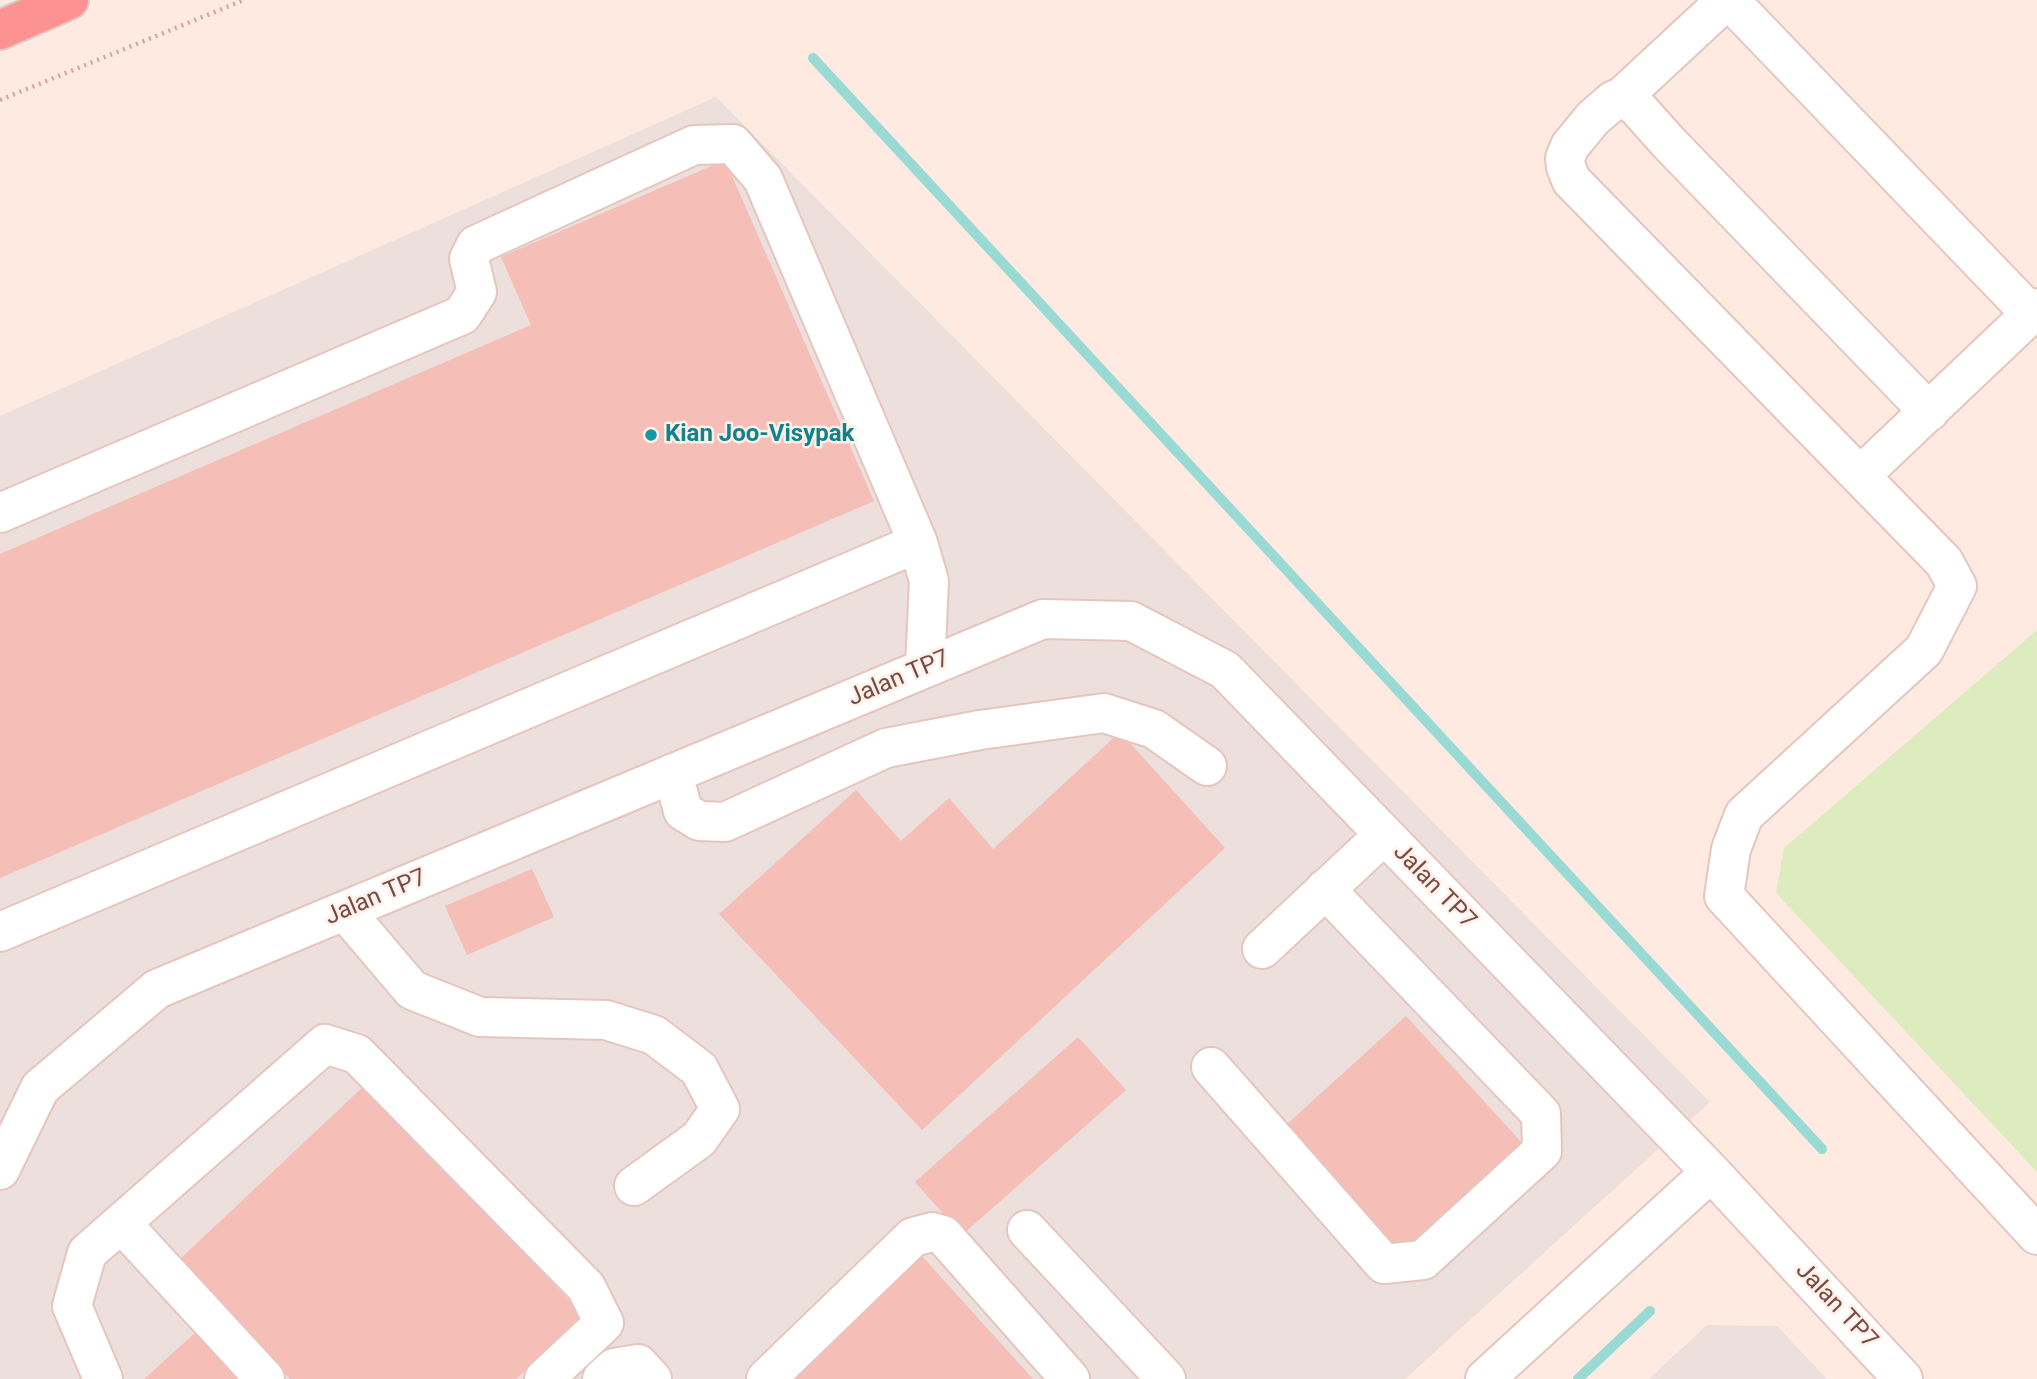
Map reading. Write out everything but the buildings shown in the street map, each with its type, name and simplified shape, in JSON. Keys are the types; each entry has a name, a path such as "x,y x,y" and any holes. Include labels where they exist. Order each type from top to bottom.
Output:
{"highway":[{"path":"0,30 69,0"}],"street":[{"path":"1860,476 2034,311 1734,5 1718,7 1622,97 1614,100 1593,118 1570,146 1565,158 1571,180 1860,476 1944,562 1957,586 1924,650 1744,816 1731,849 1724,896 2037,1235"},
{"path":"1622,97 1636,106 1929,412"},
{"path":"0,513 462,315 477,292 469,259 476,245 694,145 733,144 763,179 918,543 929,581 925,668"},
{"path":"0,932 918,543"},
{"name":"Jalan TP7","path":"0,1170 12,1118 40,1088 157,989 1043,619 1130,621 1225,670 1711,1172 1903,1379"},
{"path":"673,774 683,811 699,821 725,822 886,748 981,730 1104,713 1154,729 1207,766"},
{"path":"1262,949 1384,835"},
{"path":"1210,1068 1384,1264 1423,1260 1542,1151 1541,1114 1325,889"},
{"path":"345,911 412,990 480,1017 606,1020 654,1035 699,1069 720,1109 699,1139 634,1186"},
{"path":"103,1379 72,1306 88,1253 325,1044 357,1054 586,1287 604,1323 544,1379"},
{"path":"1486,1379 1711,1172"},
{"path":"121,1223 265,1379"},
{"path":"1027,1230 1166,1379"},
{"path":"766,1379 912,1237 932,1232 943,1235 1070,1379"},
{"path":"602,1379 614,1368 638,1364 652,1379"}],"path":[{"path":"0,100 244,0"}],"shaded area":[{"path":"716,97 1710,1102 1405,1379 0,1379 0,416"},
{"path":"1707,1325 1777,1326 1827,1379 1649,1379"}],"green space":[{"path":"2037,630 2037,1172 1776,893 1784,848"}],"waterway":[{"path":"813,58 1822,1149"},
{"path":"1578,1379 1650,1311"}],"place":[{"name":"Kian Joo-Visypak","path":"651,435"}]}
